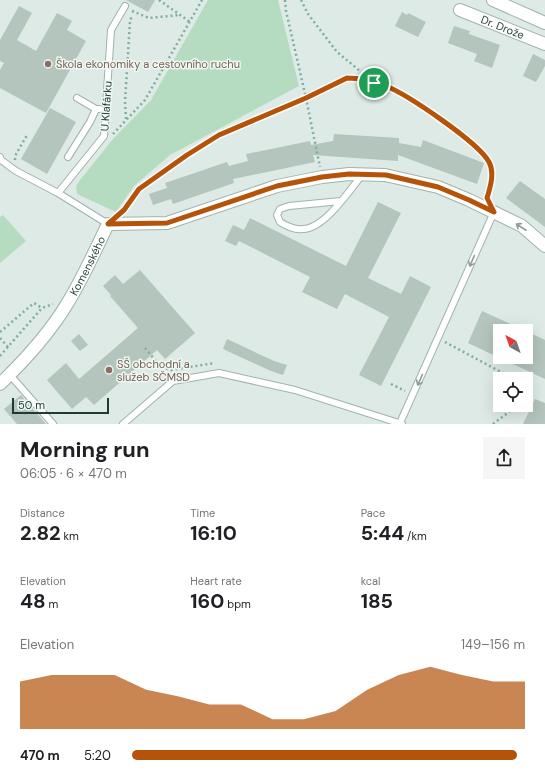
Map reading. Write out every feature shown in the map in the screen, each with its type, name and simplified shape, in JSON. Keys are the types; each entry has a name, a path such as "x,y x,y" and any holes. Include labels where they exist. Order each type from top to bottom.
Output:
{"street":[{"name":"Dr. Drože","path":"493,0 545,23"},
{"name":"Dr. Drože","path":"460,10 545,44"},
{"name":"Komenského","path":"0,384 40,341 67,304 84,274 108,224 167,223 277,186 322,177 386,175 438,187 469,200 522,226 545,246"}],"lane":[{"name":"U Klafárku","path":"58,193 104,136 111,30 125,6"},
{"path":"76,98 96,109 106,110"},
{"path":"68,157 90,122 96,109"},
{"path":"0,159 16,171 58,193 108,224"},
{"path":"341,201 289,206 280,209 277,215 280,222 294,229 305,230 316,226 341,201 362,175"},
{"path":"122,424 173,381 219,373 295,390 401,424 494,212"},
{"path":"10,375 54,424"}],"path":[{"path":"158,0 190,22"},
{"path":"114,133 145,100 202,0"},
{"path":"285,0 286,11 318,156"},
{"path":"301,0 308,14 337,52 374,83"},
{"path":"126,120 125,102 130,20 133,11 149,18 179,15"},
{"path":"108,224 124,210 139,189 219,135 306,98 347,78 361,78 387,87 415,102 455,130 480,151 490,163 492,181 487,198 494,212"},
{"path":"15,162 15,156 27,135"},
{"path":"0,332 34,304 42,308 0,356"},
{"path":"439,337 443,341 501,372"},
{"path":"0,338 8,347"},
{"path":"145,348 162,367 172,370 216,363"},
{"path":"391,384 413,394"},
{"path":"493,424 509,412"}],"green space":[{"path":"208,0 278,0 299,86 170,155 134,186 116,212 77,194 76,186 80,180 113,139 151,100"},
{"path":"3,215 26,241 0,263 0,217"}],"building":[{"path":"126,0 155,0 148,12"},
{"path":"19,6 32,13 17,40 36,51 57,13 72,21 67,30 86,41 46,113 0,88 0,70 4,63 0,61 0,40"},
{"path":"402,12 407,15 408,13 426,22 418,37 395,26"},
{"path":"454,26 470,31 469,34 500,45 492,68 474,61 477,54 448,43"},
{"path":"533,54 545,60 545,66 536,82 523,76"},
{"path":"50,108 76,122 47,174 21,159"},
{"path":"334,134 399,138 399,143 421,147 423,140 484,163 477,184 398,155 398,161 313,155 315,162 233,179 234,183 173,204 171,199 153,205 149,194 167,188 165,183 227,162 229,166 248,161 246,154 310,141 311,145 333,141"},
{"path":"520,181 545,199 545,227 506,198"},
{"path":"378,202 401,213 368,278 401,294 410,276 431,287 381,386 359,375 389,317 345,294 337,309 302,292 310,277 239,241 236,246 225,241 233,225 244,230 250,218 346,266"},
{"path":"140,270 195,333 165,359 157,350 94,405 86,397 72,409 47,380 66,363 79,379 138,328 103,286 115,275 123,284"},
{"path":"482,311 511,324 493,324 493,355 468,343"},
{"path":"79,334 88,345 80,351 71,341"},
{"path":"533,334 545,340 545,379 533,373 533,372 513,364 533,364"},
{"path":"227,339 274,361 287,365 283,375 223,349"},
{"path":"21,395 46,424 17,424 4,409"},
{"path":"535,399 545,403 545,424 523,424 529,412 533,412 533,403"}],"place":[{"name":"Škola ekonomiky a cestovního ruchu","path":"48,64"},
{"name":"SŠ obchodní a služeb SČMSD","path":"109,370"}],"route":[{"path":"347,78 361,78 374,83 387,87 415,102 455,130 480,151 490,163 492,181 487,198 494,212 438,187 386,175 349,174 322,177 277,186 167,223 108,224 124,210 139,189 187,155 219,135 306,98 347,78"}]}
